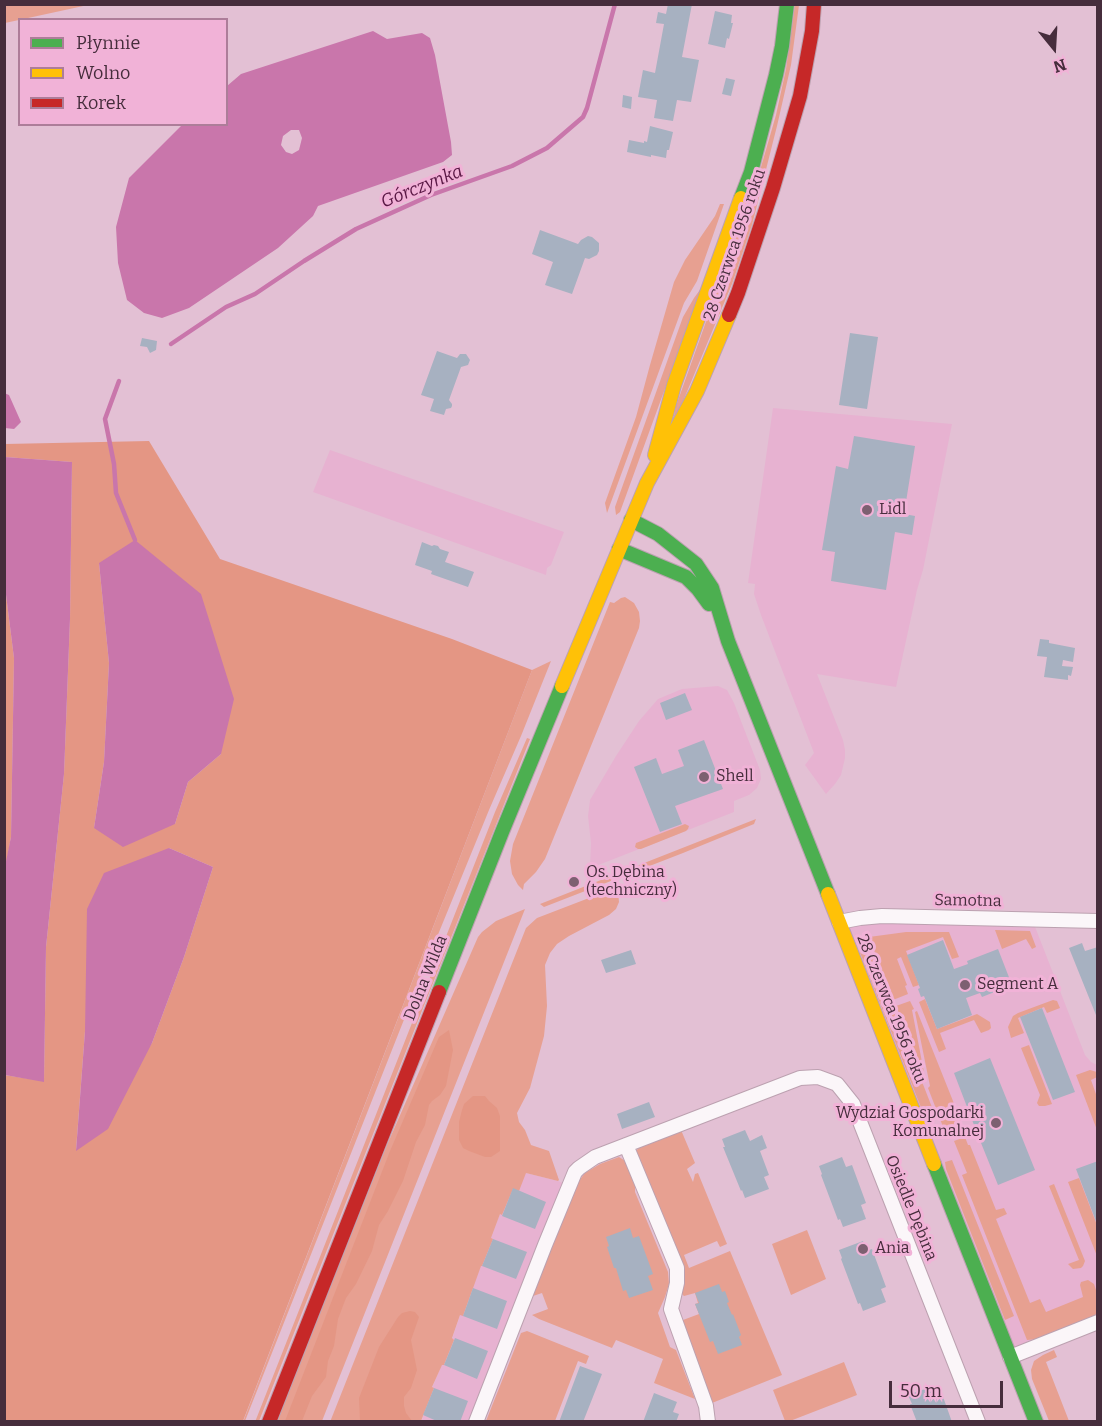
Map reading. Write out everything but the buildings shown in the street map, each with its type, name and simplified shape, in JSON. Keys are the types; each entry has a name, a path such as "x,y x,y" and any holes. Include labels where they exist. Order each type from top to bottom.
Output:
{"main road":[{"name":"28 Czerwca 1956 roku","path":"647,483 674,385 751,172 776,75 787,4"},
{"name":"28 Czerwca 1956 roku","path":"814,4 798,105 738,293 697,391 647,483 619,549 688,579 710,605 728,642 1036,1422"},
{"name":"28 Czerwca 1956 roku","path":"631,520 658,534 696,564 713,592 728,642"},
{"name":"Dolna Wilda","path":"268,1422 502,832 619,549"}],"street":[{"name":"Samotna","path":"839,922 882,916 1098,921"},
{"name":"Osiedle Dębina","path":"476,1422 575,1172 595,1157 800,1078 818,1077 837,1084 853,1104 978,1422"},
{"path":"626,1145 677,1269 677,1283 670,1309 706,1406 708,1422"},
{"path":"1010,1357 1098,1322"}],"shaded area":[{"path":"5,4 88,4 28,18 18,18 18,20 5,23"},
{"path":"795,5 799,5 791,65 752,225 732,284 671,430 676,406 761,167 786,69"},
{"path":"373,31 387,39 422,33 430,38 435,55 452,155 443,162 318,206 313,216 278,248 189,308 162,318 144,313 127,300 118,263 116,227 129,178 181,126 228,126 228,85 241,74","holes":["291,130 299,130 302,138 299,150 292,154 286,152 281,145 283,136"]},
{"path":"720,204 724,204 697,281 684,303 607,513 605,503 636,417 674,282"},
{"path":"702,287 620,512 616,515 615,507 683,317"},
{"path":"4,393 9,395 21,422 14,429 5,428"},
{"path":"773,408 952,424 923,570 896,687 817,674 845,750 841,775 826,794 805,765 814,753 761,615 754,594 755,584 748,583"},
{"path":"149,441 220,559 452,639 532,670 243,1421 5,1421 4,1075 44,1081 46,947 64,774 70,619 72,462 5,457 5,444","holes":["99,563 221,754 188,782 175,824 94,828 104,762 109,663","169,848 213,867 184,957 152,1043 76,1150 85,1031"]},
{"path":"330,450 564,532 546,575 313,492"},
{"path":"5,457 72,462 70,619 64,774 46,947 44,1082 5,1075 4,871 11,837 14,658 4,579"},
{"path":"135,540 201,594 234,699 221,754 188,782 175,824 123,847 94,828 104,762 109,663 99,563"},
{"path":"4,579 14,658 11,837 5,871"},
{"path":"625,597 634,603 639,612 639,628 545,859 524,884 523,890 512,874 510,861 513,844 610,602 614,603"},
{"path":"551,661 428,959 243,1422 532,670"},
{"path":"718,686 727,690 734,703 760,770 761,779 757,788 749,795 734,801 734,812 583,871 590,867 591,843 588,816 590,800 639,721 658,699 682,689"},
{"path":"527,738 530,739 259,1421 255,1422 495,812"},
{"path":"756,819 754,824 683,853 544,907 540,904"},
{"path":"685,824 689,826 686,831 641,849 635,847 636,843"},
{"path":"169,848 213,867 184,957 152,1043 108,1129 76,1151 85,1031 87,909 104,873"},
{"path":"615,888 619,902 616,909 557,944 545,965 547,1006 544,1036 530,1088 517,1113 531,1145 549,1151 559,1180 526,1173 519,1191 513,1189 502,1215 500,1214 491,1238 493,1239 463,1316 460,1315 452,1338 454,1340 432,1387 434,1388 421,1421 330,1422 526,928 537,918"},
{"path":"525,909 322,1421 277,1422 387,1145 478,937 496,921"},
{"path":"1032,919 1085,1055 1097,1065 1097,1322 1010,1357 839,922"},
{"path":"995,930 1030,931 1036,947 1032,949 1026,939 1002,949"},
{"path":"906,932 949,932 959,957 952,959 943,937 906,951 919,985 913,987 901,957 897,959 908,994 893,1000 869,937"},
{"path":"869,946 935,1115 928,1118 924,1115 859,950"},
{"path":"925,999 937,1029 977,1014 990,1022 991,1028 981,1033 974,1020 940,1033 946,1049 939,1052 919,1002"},
{"path":"1053,1000 1057,1001 1060,1008 1047,1013 1044,1007 1018,1018 1024,1033 1011,1038 1008,1027 1013,1016"},
{"path":"910,1001 914,1009 912,1010 926,1083 896,1006"},
{"path":"917,1011 961,1121 959,1122 962,1131 947,1137 928,1088 930,1086 915,1012"},
{"path":"449,1030 453,1050 446,1086 429,1105 425,1125 416,1142 403,1181 379,1225 372,1251 356,1284 346,1298 338,1319 326,1377 312,1396 302,1421 285,1421 390,1151 439,1037"},
{"path":"1029,1045 1052,1104 1039,1106 1037,1103 1040,1095 1021,1048"},
{"path":"1090,1070 1097,1072 1097,1077 1091,1080 1097,1097 1097,1130 1076,1075"},
{"path":"473,1096 485,1096 497,1108 500,1116 500,1151 491,1157 485,1157 463,1148 459,1140 462,1110 464,1104"},
{"path":"681,1130 695,1163 687,1169 693,1182 695,1174 698,1173 727,1244 720,1247 717,1241 684,1255 689,1268 730,1251 782,1375 712,1403 683,1323 683,1320 699,1314 695,1304 698,1303 695,1293 684,1296 681,1293 636,1155 641,1145"},
{"path":"965,1137 996,1210 1004,1208 1007,1214 996,1219 1030,1303 1040,1299 1046,1312 1083,1297 1080,1285 1081,1282 1088,1280 1094,1284 1097,1293 1097,1313 1094,1316 1038,1339 1027,1340 962,1175 967,1173 954,1141"},
{"path":"619,1157 627,1162 635,1182 635,1192 668,1272 669,1284 658,1313 670,1347 676,1350 695,1399 654,1383 663,1359 616,1340 612,1348 532,1315 548,1309 542,1293 530,1297 574,1187 585,1173"},
{"path":"952,1160 1014,1316 1005,1320 946,1169 945,1162"},
{"path":"526,1173 565,1184 470,1421 421,1422 500,1214 513,1188"},
{"path":"1079,1178 1097,1225 1097,1256 1068,1182"},
{"path":"1054,1184 1085,1261 1081,1268 1073,1269 1068,1264 1079,1260 1049,1186"},
{"path":"807,1230 826,1279 791,1295 772,1244"},
{"path":"410,1311 415,1312 419,1317 411,1340 417,1370 411,1388 404,1397 406,1413 412,1421 360,1421 359,1398 379,1347 398,1317"},
{"path":"527,1331 589,1356 586,1364 578,1361 555,1421 486,1421 521,1333"},
{"path":"1054,1350 1057,1357 1046,1362 1069,1421 1049,1421 1032,1379 1031,1370 1034,1361"},
{"path":"844,1362 857,1395 785,1421 773,1390"}],"waterway":[{"name":"Górczynka","path":"171,344 226,307 255,294 356,229 431,195 512,166 547,148 583,117 615,4"},
{"name":"Górczynka","path":"119,381 105,419 114,464 116,493 135,540"}],"traffic: fast":[{"path":"741,198 751,172 776,75 787,4"},
{"path":"631,520 658,534 696,564 712,588 728,641 828,894"},
{"path":"619,549 686,577 709,604"},
{"path":"439,992 562,686"},
{"path":"934,1164 1036,1422"}],"traffic: slow":[{"path":"655,455 674,385 741,198"},
{"path":"562,686 647,483 697,391 729,315"},
{"path":"828,894 934,1164"}],"traffic: jam":[{"path":"729,315 773,188 800,96 812,31 814,4"},
{"path":"269,1422 439,992"}],"place":[{"name":"Lidl","path":"867,510"},
{"name":"Shell","path":"704,777"},
{"name":"Os. Dębina (techniczny)","path":"574,882"},
{"name":"Segment A","path":"965,985"},
{"name":"Wydział Gospodarki Komunalnej","path":"996,1123"},
{"name":"Ania","path":"863,1249"}]}
